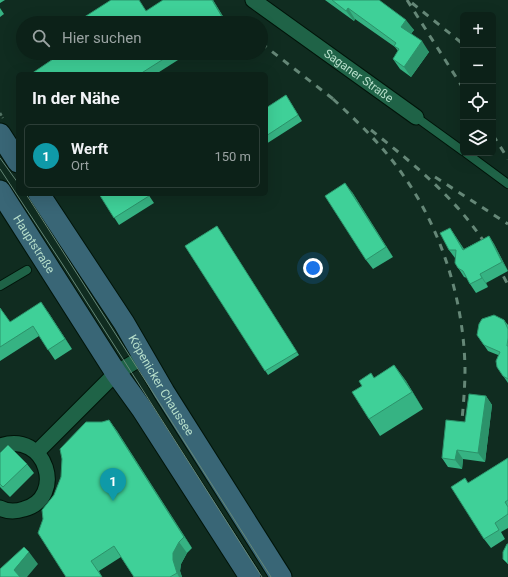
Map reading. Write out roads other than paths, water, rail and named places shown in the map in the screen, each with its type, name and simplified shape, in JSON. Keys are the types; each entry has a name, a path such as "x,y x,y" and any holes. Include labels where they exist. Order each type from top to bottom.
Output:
{"main road":[{"path":"0,134 16,159"},
{"name":"Hauptstraße","path":"0,191 116,374"},
{"name":"Köpenicker Chaussee","path":"40,196 124,322 164,392 281,577"},
{"path":"116,374 142,409 250,577"}],"street":[{"name":"Saganer Straße","path":"253,0 416,117"},
{"path":"37,452 116,374 144,357"},
{"path":"0,445 20,443 29,446 37,452 44,461 47,471 47,483 44,493 37,502 28,508 17,511 0,508"}],"lane":[{"name":"Saganer Straße","path":"416,117 460,149"},
{"path":"470,156 508,184"},
{"path":"0,286 27,270"}],"tram line":[{"path":"0,158 16,180"},
{"path":"0,169 16,193"},
{"path":"18,196 262,577"},
{"path":"27,196 271,577"}],"railway":[{"path":"407,0 460,84"},
{"path":"412,3 460,42"},
{"path":"268,48 337,102"},
{"path":"333,99 352,116 395,164 417,196 439,243 455,293 464,344 465,377 461,430"},
{"path":"371,130 404,156 435,184 463,214 488,248"},
{"path":"496,140 508,159"},
{"path":"435,177 508,224"},
{"path":"497,264 508,285"}],"place":[{"name":"Werft","path":"113,501"}]}
